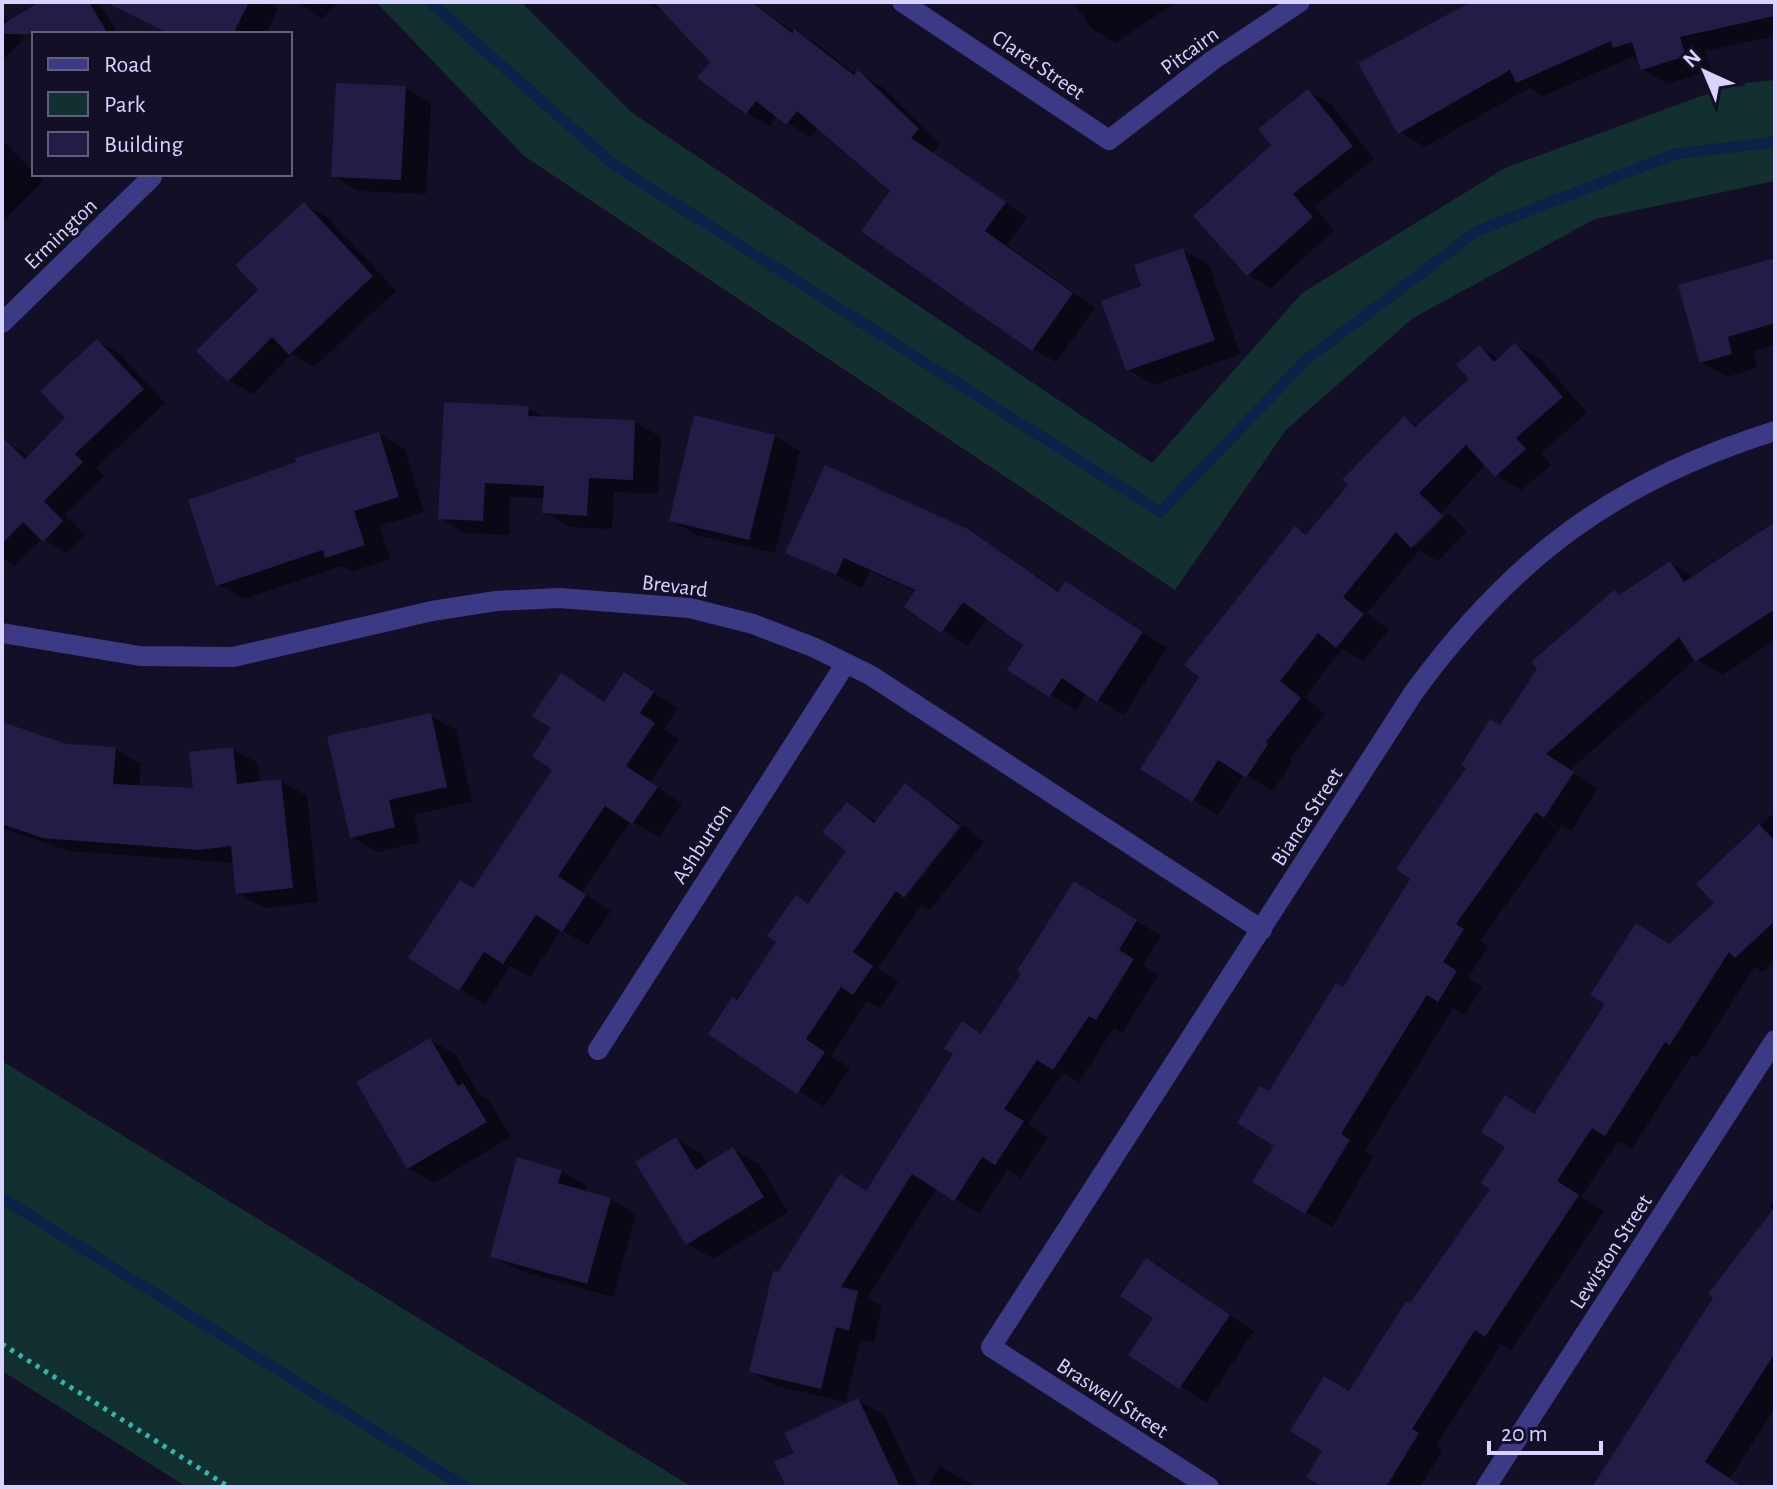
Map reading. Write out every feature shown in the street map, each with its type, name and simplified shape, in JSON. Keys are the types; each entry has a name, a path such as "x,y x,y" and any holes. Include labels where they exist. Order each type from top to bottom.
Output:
{"street":[{"name":"Claret Street","path":"902,2 1109,140"},
{"name":"Pitcairn","path":"1109,140 1213,60 1300,2"},
{"name":"Ermington","path":"2,323 152,177"},
{"name":"Bianca Street","path":"991,1347 1414,692 1453,639 1496,592 1545,548 1597,511 1653,478 1713,452 1775,431"},
{"name":"Brevard","path":"2,633 67,647 140,656 233,657 432,611 496,601 559,598 690,608 753,624 870,675 1262,930"},
{"name":"Ashburton","path":"598,1050 846,663"},
{"name":"Lewiston Street","path":"1486,1487 1775,1040"},
{"name":"Braswell Street","path":"991,1347 1209,1487"}],"path":[{"path":"2,1344 229,1487"}],"green space":[{"path":"376,2 521,2 631,112 1152,463 1302,293 1505,168 1734,84 1775,80 1775,181 1595,219 1413,318 1286,430 1175,590 524,156"},
{"path":"2,1061 692,1487 187,1487 2,1371"}],"building":[{"path":"39,2 89,2 107,32 2,34 2,25"},
{"path":"105,2 249,2 234,32 166,32"},
{"path":"654,2 751,2 792,33 794,29 854,75 858,70 919,129 911,138 1006,202 985,231 1073,293 1032,351 861,231 890,191 797,111 786,125 756,101 746,114 697,78 710,62"},
{"path":"1471,2 1775,2 1775,16 1680,37 1686,56 1641,70 1632,42 1613,48 1611,41 1516,83 1510,70 1398,134 1358,63"},
{"path":"336,83 406,86 401,180 331,177"},
{"path":"1308,89 1353,146 1293,194 1313,217 1247,276 1193,216 1271,145 1258,129"},
{"path":"304,202 373,276 289,355 272,337 228,382 196,351 258,290 235,265"},
{"path":"1183,248 1215,340 1126,371 1101,301 1141,286 1134,265"},
{"path":"1775,258 1775,323 1728,337 1732,354 1700,363 1678,285"},
{"path":"97,339 144,389 75,454 83,462 44,501 63,521 43,542 23,522 2,544 2,437 25,459 65,418 40,391"},
{"path":"1515,343 1563,397 1516,438 1526,449 1495,477 1466,445 1419,493 1443,516 1411,548 1396,532 1343,597 1364,614 1336,648 1318,633 1280,681 1301,698 1266,742 1268,744 1246,778 1218,760 1192,802 1140,769 1199,677 1184,665 1295,526 1306,535 1348,485 1342,480 1404,416 1415,427 1469,379 1456,365 1479,345 1494,362"},
{"path":"444,402 529,406 528,416 635,420 633,480 589,478 587,516 542,513 544,486 485,483 483,521 438,519"},
{"path":"694,415 775,435 749,540 669,521"},
{"path":"379,432 399,497 354,511 365,545 325,558 323,550 216,586 188,500 296,462 295,458"},
{"path":"825,465 968,529 1058,592 1065,581 1143,632 1097,702 1062,678 1049,697 1007,670 1023,645 963,602 941,633 904,607 915,590 844,558 836,575 785,553"},
{"path":"1775,522 1775,609 1695,662 1679,637 1546,754 1574,772 1544,818 1536,812 1456,924 1464,929 1443,962 1457,971 1438,1002 1427,995 1341,1134 1350,1140 1305,1214 1252,1182 1274,1146 1237,1123 1260,1086 1269,1091 1336,983 1343,987 1410,879 1396,869 1466,768 1461,765 1490,719 1500,725 1537,669 1531,662 1614,590 1619,595 1670,561 1684,582"},
{"path":"624,672 654,692 640,713 655,723 626,766 658,787 632,824 605,806 558,876 586,895 562,932 536,915 503,964 484,952 459,991 408,958 460,880 473,888 552,770 532,756 551,728 532,716 561,673 604,702"},
{"path":"431,713 447,787 389,800 395,827 350,838 327,736"},
{"path":"2,722 67,744 116,747 113,784 193,788 189,752 233,747 237,784 281,779 293,888 236,894 231,846 199,850 42,838 2,824"},
{"path":"905,783 960,826 904,897 896,891 853,952 873,966 853,995 841,987 806,1039 825,1052 797,1094 708,1034 732,997 737,1000 776,942 767,936 796,895 808,904 846,851 822,832 847,802 874,823"},
{"path":"1759,824 1775,841 1775,921 1735,958 1729,952 1670,1045 1665,1042 1605,1136 1592,1128 1557,1181 1579,1195 1485,1337 1475,1330 1412,1429 1419,1433 1386,1487 1322,1487 1306,1477 1322,1451 1290,1431 1324,1376 1349,1391 1406,1301 1410,1303 1490,1189 1481,1183 1505,1147 1481,1132 1505,1095 1534,1114 1605,1004 1590,995 1636,923 1669,944 1714,903 1696,884"},
{"path":"1074,881 1137,920 1119,950 1134,959 1096,1020 1089,1016 1053,1070 1037,1060 1004,1109 1024,1121 995,1165 982,1157 954,1201 912,1174 841,1287 858,1291 849,1331 836,1327 821,1389 749,1372 773,1271 778,1272 840,1174 866,1191 953,1054 944,1049 962,1021 981,1034 1021,974 1017,971"},
{"path":"430,1038 458,1086 463,1083 487,1122 407,1169 356,1082"},
{"path":"676,1137 696,1170 733,1147 764,1197 686,1245 635,1162"},
{"path":"517,1157 562,1170 558,1183 611,1198 587,1284 490,1257"},
{"path":"1775,1207 1775,1353 1705,1462 1743,1487 1592,1487 1713,1298 1708,1294"},
{"path":"1146,1258 1230,1315 1179,1389 1128,1355 1153,1318 1120,1296"},
{"path":"858,1398 900,1487 786,1487 774,1462 794,1453 784,1433"}],"waterway":[{"path":"430,2 614,165 1160,512 1306,360 1477,231 1675,154 1775,142"},
{"path":"2,1198 465,1487"}]}
